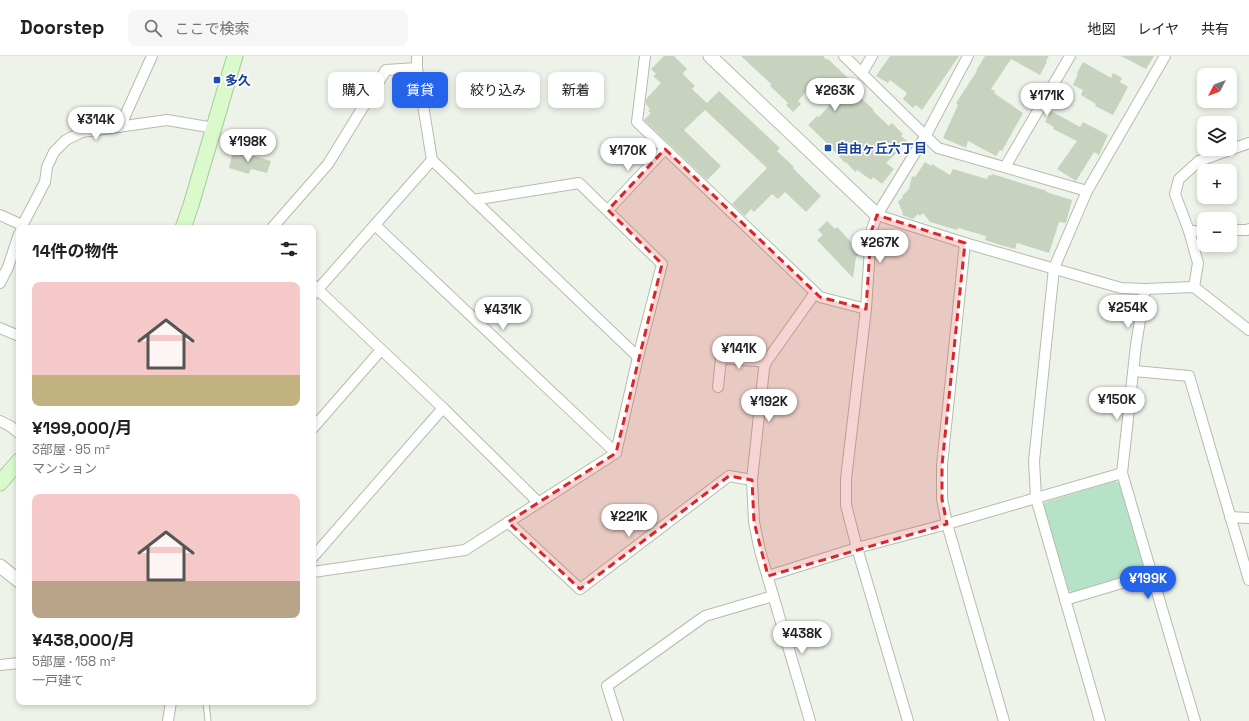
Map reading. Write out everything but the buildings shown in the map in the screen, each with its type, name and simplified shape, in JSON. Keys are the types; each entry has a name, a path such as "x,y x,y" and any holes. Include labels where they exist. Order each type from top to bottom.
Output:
{"main road":[{"path":"184,225 235,56"},
{"path":"0,483 16,464"}],"street":[{"path":"120,127 152,56"},
{"path":"417,56 417,68 432,160 638,357"},
{"path":"645,56 637,122 815,293 820,297 866,309"},
{"path":"710,56 877,215 965,243 1121,288 1145,289 1194,286 1249,330"},
{"path":"844,56 938,148 1087,191"},
{"path":"862,73 872,56"},
{"path":"908,721 857,548 846,505 846,479 866,309 871,232 877,215 926,135 968,56"},
{"path":"1005,167 1070,56"},
{"path":"1100,721 1036,498 1034,461 1054,268 1087,191 1165,56"},
{"path":"275,225 328,164 386,70 417,68"},
{"path":"23,225 45,182 47,167 54,152 66,140 82,132 168,120 214,128"},
{"path":"1194,286 1198,263 1189,231 1175,194 1179,179 1199,161 1249,143"},
{"path":"608,210 664,149"},
{"path":"316,289 432,160"},
{"path":"316,572 465,550 616,453 638,357 662,264 579,183 473,200"},
{"path":"0,215 16,226"},
{"path":"375,225 616,453"},
{"path":"1237,230 1249,229"},
{"path":"1189,231 1197,231"},
{"path":"965,243 942,465 942,499 947,524 1004,721"},
{"path":"0,283 8,267 16,244"},
{"path":"1145,289 1136,346 1122,473 1195,721"},
{"path":"316,291 443,408 538,502"},
{"path":"810,721 760,551 754,522 752,480 766,362 815,293"},
{"path":"0,328 16,335"},
{"path":"316,425 381,350"},
{"path":"718,387 721,358 766,362"},
{"path":"1134,371 1189,376 1249,580"},
{"path":"316,554 443,408"},
{"path":"0,421 16,431"},
{"path":"768,576 857,548 947,524 1122,473"},
{"path":"508,522 580,589 729,476 752,480"},
{"path":"1230,517 1249,518"},
{"path":"0,566 16,579"},
{"path":"1065,600 1152,574"},
{"path":"618,721 607,686 705,616 774,596"},
{"path":"0,665 16,663"},
{"path":"168,721 171,705"}],"lane":[{"path":"206,705 208,721"}],"highlighted area":[{"path":"665,149 820,297 866,309 871,232 877,215 965,243 942,465 942,499 947,524 768,576 754,522 752,480 729,476 580,589 508,522 616,453 662,264 608,210"}],"green space":[{"path":"1115,481 1119,483 1145,569 1141,573 1073,593 1068,590 1043,504"}],"place":[{"name":"多久","path":"217,80"},
{"name":"自由ヶ丘六丁目","path":"828,148"}]}
